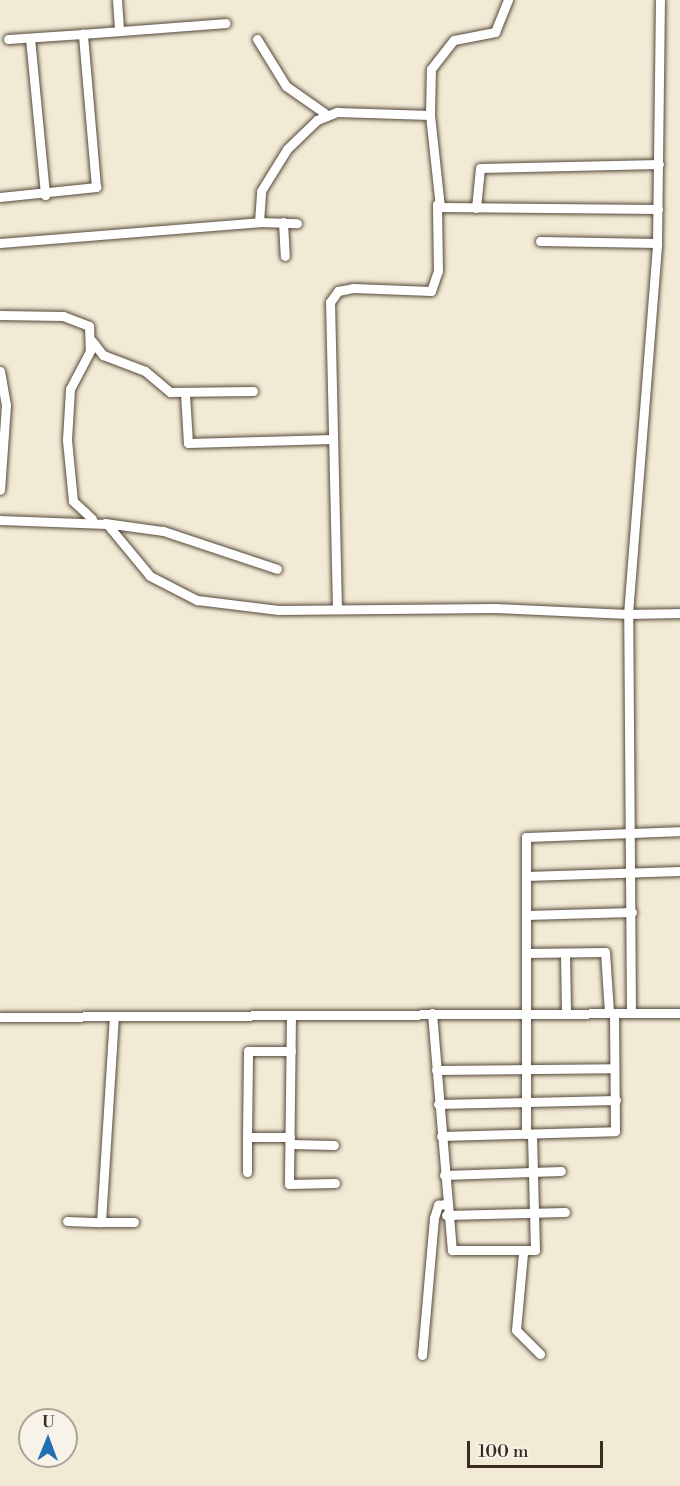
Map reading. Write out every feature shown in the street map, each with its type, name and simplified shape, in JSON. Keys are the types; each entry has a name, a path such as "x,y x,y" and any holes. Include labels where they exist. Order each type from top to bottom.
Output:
{"street":[{"path":"117,0 119,32"},
{"path":"338,609 330,302 338,291 353,288 431,291 438,271 437,204 430,115 430,69 454,40 495,32 508,0"},
{"path":"631,1013 628,614 657,243 660,0"},
{"path":"8,39 226,23"},
{"path":"0,197 87,191 99,178 83,34"},
{"path":"30,38 45,195"},
{"path":"257,39 286,86 326,114 430,115"},
{"path":"259,222 262,189 292,143 326,114"},
{"path":"476,208 480,168 659,164"},
{"path":"437,204 476,208 658,209"},
{"path":"0,243 259,222 297,223"},
{"path":"283,222 285,255"},
{"path":"540,241 657,243"},
{"path":"0,315 82,319 92,341 115,362 145,371 170,392 185,394 253,391"},
{"path":"92,341 70,389 68,480 79,510 107,524 135,563 182,596 278,610 680,613"},
{"path":"0,372 6,405 0,490"},
{"path":"185,394 188,443 333,439"},
{"path":"0,520 107,524 163,531 277,569"},
{"path":"432,1013 446,1215 452,1250 523,1253 537,1246 534,1172 525,1101 526,876 529,835 680,831"},
{"path":"526,876 680,871"},
{"path":"526,915 632,912"},
{"path":"441,1136 613,1132 616,1100 608,955 526,953"},
{"path":"565,954 566,1013"},
{"path":"0,1017 680,1012"},
{"path":"291,1015 289,1184 335,1183"},
{"path":"101,1222 114,1016"},
{"path":"247,1172 248,1050 291,1050"},
{"path":"436,1070 614,1068"},
{"path":"438,1104 616,1100"},
{"path":"248,1137 334,1145"},
{"path":"444,1175 561,1171"},
{"path":"422,1355 434,1218 438,1205 446,1204"},
{"path":"446,1215 565,1212"},
{"path":"67,1221 134,1222"},
{"path":"523,1253 516,1330 540,1354"}]}
